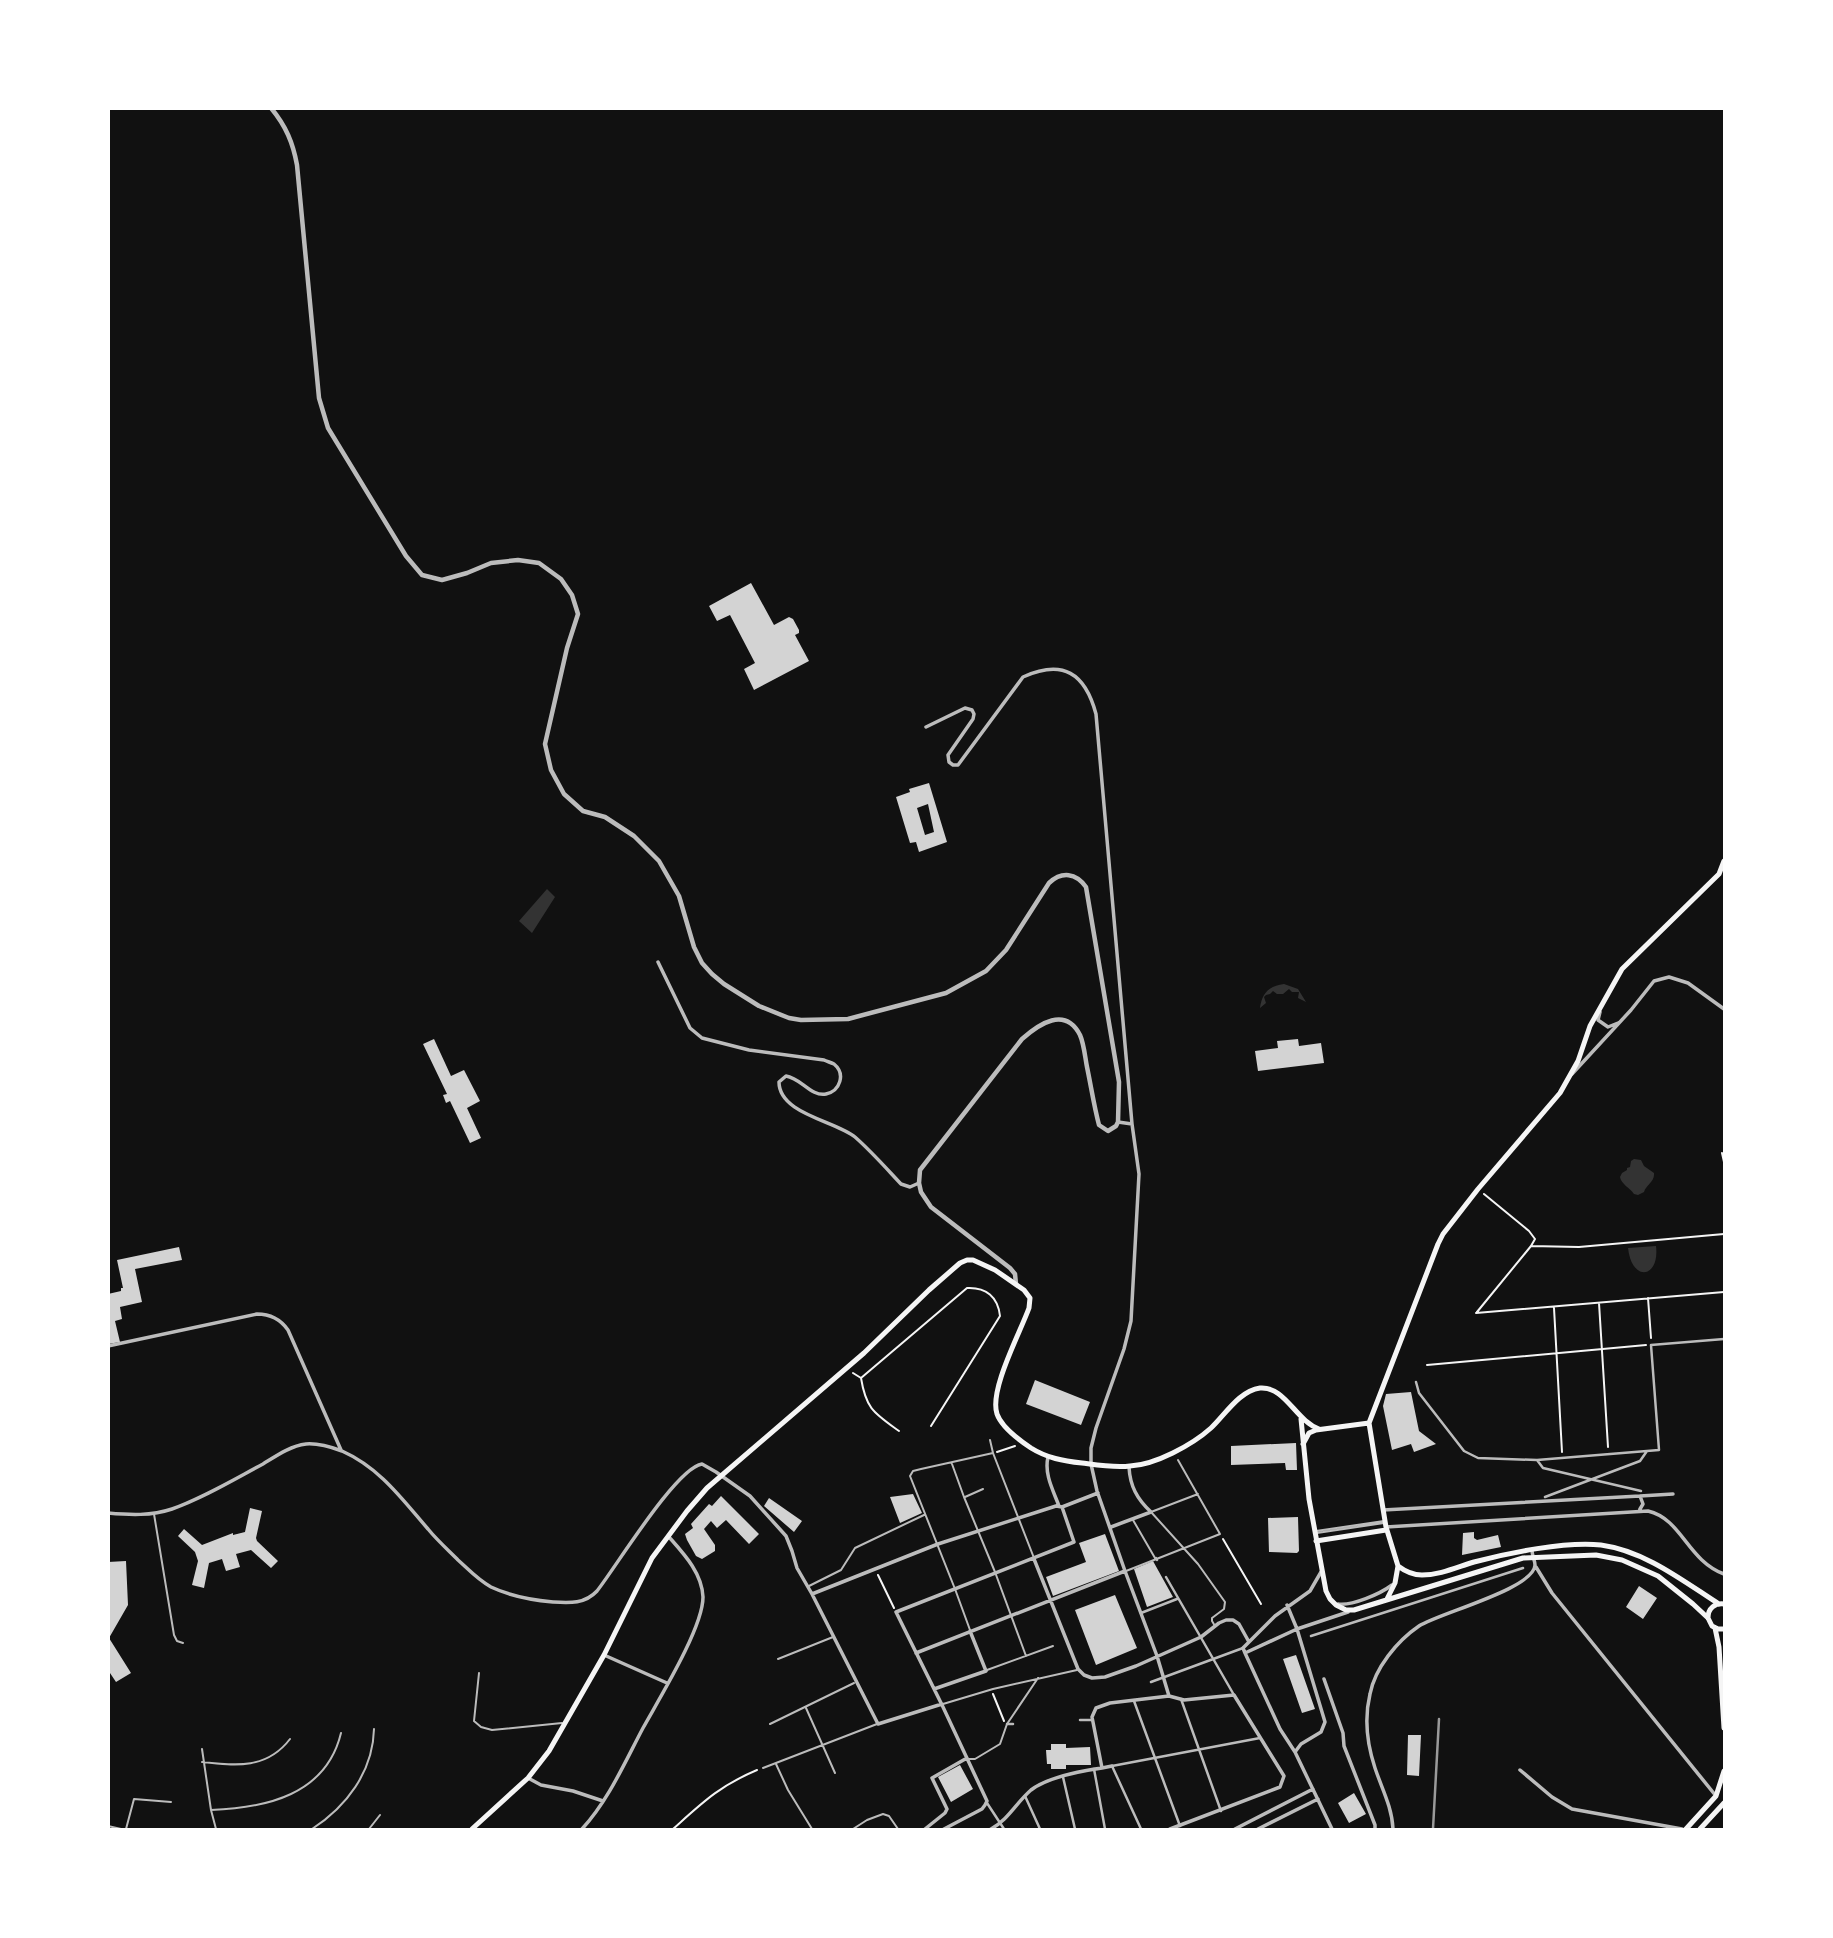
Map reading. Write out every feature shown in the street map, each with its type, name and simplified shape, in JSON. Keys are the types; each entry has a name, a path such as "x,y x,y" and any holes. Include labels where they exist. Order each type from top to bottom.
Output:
{"main road":[{"path":"1387,1599 1395,1583 1398,1566 1385,1525 1370,1423 1438,1244 1478,1189 1560,1093 1578,1061 1590,1026 1622,969 1719,874 1724,861"},
{"path":"472,1829 528,1778 549,1751 604,1655 647,1567 667,1535 699,1497 846,1368 929,1290 964,1262 981,1262 1016,1284 1029,1296 1030,1305 998,1388 996,1407 1000,1420 1009,1430 1048,1457 1091,1464 1129,1466 1153,1461 1209,1430 1244,1395 1255,1389 1274,1391 1290,1404 1301,1419 1319,1429"},
{"path":"1301,1419 1321,1572 1332,1602 1343,1609 1354,1610 1532,1553 1596,1555 1622,1560 1662,1579 1708,1618"},
{"path":"1303,1446 1309,1433 1319,1429 1370,1423"},
{"path":"1315,1541 1385,1525"},
{"path":"1398,1566 1413,1574 1431,1575 1486,1559 1590,1544 1618,1548 1635,1554 1722,1604"},
{"path":"1722,1604 1710,1608 1708,1618 1715,1628 1724,1629"},
{"path":"1715,1628 1719,1647 1724,1728"},
{"path":"1684,1829 1716,1796 1724,1771"},
{"path":"1700,1829 1724,1803"}],"street":[{"path":"271,108 286,128 294,148 319,398 328,428 406,556 422,575 442,580 491,562 518,560 539,563 561,579 572,595 578,614 567,648 545,744 551,770 564,794 583,811 605,817 634,836 659,861 679,896 694,947 702,963 712,974 741,996 789,1018 848,1018 887,1010 946,993 986,971 1006,950 1049,883 1062,875 1076,877 1086,887 1119,1082 1116,1126 1108,1131 1099,1125 1082,1042 1075,1028 1064,1020 1046,1022 1021,1039 922,1165 919,1183 923,1196 931,1207 1010,1268 1015,1274 1016,1284"},
{"path":"926,727 965,708 972,710 973,719 948,755 949,762 958,765 1023,677 1038,670 1054,669 1070,673 1084,683 1096,713 1132,1124 1139,1174 1131,1321 1124,1350 1096,1428 1091,1448 1091,1464 1098,1493 1169,1696"},
{"path":"658,962 690,1028 702,1038 749,1050 833,1063 840,1071 841,1078 839,1085 830,1093 816,1093 786,1076 779,1082 779,1089 804,1113 852,1135 901,1184 910,1187 919,1183"},
{"path":"1567,1080 1654,981 1669,977 1688,983 1724,1009"},
{"path":"1601,1006 1598,1020 1608,1027 1620,1022"},
{"path":"1118,1122 1132,1124"},
{"path":"108,1346 254,1314 271,1316 288,1330 341,1451"},
{"path":"1416,1382 1419,1393 1464,1451 1478,1458 1537,1460 1659,1450 1651,1345 1724,1339"},
{"path":"108,1513 154,1514 189,1502 298,1446 319,1444 359,1460 381,1476 434,1536 482,1581 512,1594 556,1602 581,1602 595,1594 665,1497 695,1466 702,1464 750,1496 786,1536 796,1568 878,1724 942,1704"},
{"path":"1545,1497 1640,1461 1647,1451"},
{"path":"1004,1829 987,1803 896,1612 1074,1542 1047,1471 1048,1457"},
{"path":"1537,1460 1543,1468 1633,1488 1641,1494 1643,1504 1639,1510"},
{"path":"1110,1527 1151,1512 1137,1497 1131,1483 1129,1466"},
{"path":"812,1594 938,1544 1098,1493"},
{"path":"1383,1510 1673,1494"},
{"path":"1385,1525 1639,1510 1664,1518 1697,1557 1724,1574"},
{"path":"582,1829 603,1801 693,1633 702,1608 701,1583 695,1570 667,1535"},
{"path":"1532,1553 1535,1565 1552,1593 1716,1796"},
{"path":"1034,1559 1078,1669 1087,1677 1100,1679 1136,1666 1201,1637 1222,1621 1233,1620 1241,1626 1249,1642"},
{"path":"1393,1829 1391,1810 1367,1735 1371,1687 1383,1665 1403,1640 1418,1628 1436,1617 1518,1584 1528,1578 1535,1565"},
{"path":"1311,1636 1523,1568"},
{"path":"916,1654 1125,1572"},
{"path":"1244,1651 1270,1619 1310,1591 1321,1572"},
{"path":"1166,1577 1284,1776 1280,1787 1171,1829"},
{"path":"1332,1602 1345,1605 1378,1593 1395,1583"},
{"path":"1141,1613 1178,1598"},
{"path":"1287,1605 1325,1722 1321,1732 1301,1744 1294,1752"},
{"path":"1151,1682 1354,1610"},
{"path":"934,1689 986,1671 971,1631"},
{"path":"1244,1651 1280,1729 1332,1829"},
{"path":"604,1655 667,1683"},
{"path":"1324,1679 1343,1733 1344,1746 1375,1829"},
{"path":"1102,1768 1092,1720 1094,1711 1099,1706 1169,1696 1181,1699 1234,1695"},
{"path":"1181,1699 1221,1811"},
{"path":"1134,1700 1180,1826"},
{"path":"1080,1720 1092,1720"},
{"path":"1007,1724 1013,1724"},
{"path":"991,1829 1002,1824 1025,1796 1037,1787 1063,1777 1261,1738"},
{"path":"925,1829 947,1809 932,1778 967,1758"},
{"path":"1112,1766 1141,1829"},
{"path":"1094,1769 1105,1829"},
{"path":"1520,1770 1567,1807 1684,1829"},
{"path":"1063,1777 1075,1829"},
{"path":"528,1778 541,1785 573,1791 603,1801"},
{"path":"1235,1829 1313,1789"},
{"path":"1025,1796 1041,1829"},
{"path":"1258,1829 1318,1798"},
{"path":"944,1829 975,1815 987,1803"}],"lane":[{"path":"990,1440 1034,1559"},
{"path":"971,1631 910,1476 921,1468 995,1453"},
{"path":"1125,1572 1220,1534 1178,1460"},
{"path":"952,1463 1026,1656"},
{"path":"964,1497 984,1489"},
{"path":"1198,1494 1151,1512 1198,1564 1224,1602 1224,1609 1212,1618 1215,1626"},
{"path":"154,1514 174,1635 177,1641 183,1643"},
{"path":"808,1587 841,1570 855,1548 925,1515"},
{"path":"1133,1520 1156,1559"},
{"path":"1314,1532 1385,1525"},
{"path":"778,1659 833,1637"},
{"path":"986,1671 1053,1646"},
{"path":"942,1704 1078,1669"},
{"path":"479,1673 474,1721 481,1727 492,1730 566,1723"},
{"path":"967,1758 975,1759 998,1746 1007,1724 1038,1678"},
{"path":"770,1724 856,1682"},
{"path":"805,1707 835,1773"},
{"path":"763,1768 878,1724"},
{"path":"312,1829 333,1814 353,1791 368,1760 374,1729"},
{"path":"211,1810 253,1807 301,1790 322,1772 333,1758 341,1733"},
{"path":"202,1762 235,1765 260,1761 275,1755 290,1739"},
{"path":"202,1749 202,1762 216,1829"},
{"path":"775,1763 812,1829"},
{"path":"126,1829 134,1799 171,1802"},
{"path":"853,1829 883,1814 892,1819 898,1829"},
{"path":"369,1829 380,1815"},
{"path":"108,1826 121,1829"}],"path":[{"path":"1722,1153 1724,1162"},
{"path":"1478,1189 1535,1239 1476,1313 1724,1292"},
{"path":"1531,1246 1579,1247 1724,1234"},
{"path":"861,1378 967,1288 983,1289 999,1307 1000,1316 931,1426"},
{"path":"1427,1365 1651,1345 1647,1298"},
{"path":"1599,1302 1609,1453"},
{"path":"1554,1306 1563,1457"},
{"path":"846,1368 861,1378 864,1397 870,1408 899,1431"},
{"path":"995,1453 1016,1445"},
{"path":"1223,1539 1261,1604"},
{"path":"877,1573 896,1612"},
{"path":"993,1695 1002,1718"},
{"path":"673,1829 709,1796 763,1768"}],"shaded area":[{"path":"547,889 555,897 532,933 519,921"},
{"path":"1284,984 1298,989 1306,1002 1298,998 1299,992 1289,989 1283,994 1277,994 1273,991 1264,997 1266,1003 1260,1008 1262,998 1267,991"},
{"path":"1634,1159 1641,1160 1644,1166 1654,1173 1644,1192 1638,1195 1624,1184 1620,1177"},
{"path":"1656,1246 1654,1265 1650,1270 1640,1271 1635,1267 1628,1248"}],"building":[{"path":"751,583 774,625 789,617 793,619 799,630 795,635 809,661 754,690 744,669 755,663 730,615 717,621 709,606"},
{"path":"929,783 947,842 919,852 916,842 910,843 896,797 910,792 909,789","holes":["928,804 934,832 925,835 917,808"]},
{"path":"434,1039 451,1076 464,1070 480,1101 467,1108 481,1138 470,1143 450,1101 446,1103 443,1095 447,1094 423,1044"},
{"path":"1298,1039 1299,1046 1321,1043 1324,1063 1258,1071 1255,1051 1278,1048 1277,1041"},
{"path":"179,1247 182,1260 135,1269 142,1302 120,1307 122,1319 115,1321 120,1342 108,1344 108,1294 123,1288 117,1260"},
{"path":"1035,1380 1090,1402 1081,1425 1026,1404"},
{"path":"1411,1392 1419,1431 1436,1444 1414,1452 1411,1444 1392,1450 1383,1406 1386,1394"},
{"path":"1296,1443 1297,1470 1286,1470 1285,1463 1231,1465 1231,1446"},
{"path":"913,1494 922,1513 900,1523 890,1497"},
{"path":"721,1496 759,1534 749,1544 726,1520 717,1528 711,1521 704,1529 715,1545 715,1551 702,1559 696,1556 685,1534 693,1528 691,1524 709,1504 712,1506"},
{"path":"769,1498 802,1521 794,1532 764,1506"},
{"path":"250,1508 262,1511 257,1541 278,1561 271,1568 251,1550 236,1554 240,1567 226,1571 222,1559 209,1563 204,1588 192,1585 198,1561 195,1552 178,1536 184,1529 202,1545 233,1533 245,1532"},
{"path":"1298,1517 1299,1551 1269,1552 1268,1518"},
{"path":"1474,1532 1474,1538 1477,1540 1498,1535 1501,1547 1462,1555 1463,1533"},
{"path":"1105,1534 1119,1571 1053,1596 1046,1577 1086,1562 1079,1543"},
{"path":"126,1561 128,1605 109,1638 131,1673 116,1682 108,1670 108,1562"},
{"path":"1153,1561 1173,1597 1147,1607 1134,1569"},
{"path":"1639,1586 1657,1598 1643,1619 1626,1607"},
{"path":"1115,1595 1137,1648 1096,1665 1075,1610"},
{"path":"1296,1655 1315,1709 1302,1713 1283,1659"},
{"path":"1408,1735 1421,1735 1419,1776 1407,1775"},
{"path":"1051,1744 1066,1744 1066,1748 1090,1747 1091,1765 1066,1765 1066,1769 1051,1769 1051,1764 1047,1764 1046,1750 1051,1750"},
{"path":"960,1765 973,1789 951,1802 938,1777"},
{"path":"1354,1793 1366,1814 1349,1823 1338,1803"}],"railway":[{"path":"1433,1829 1439,1719"}]}
